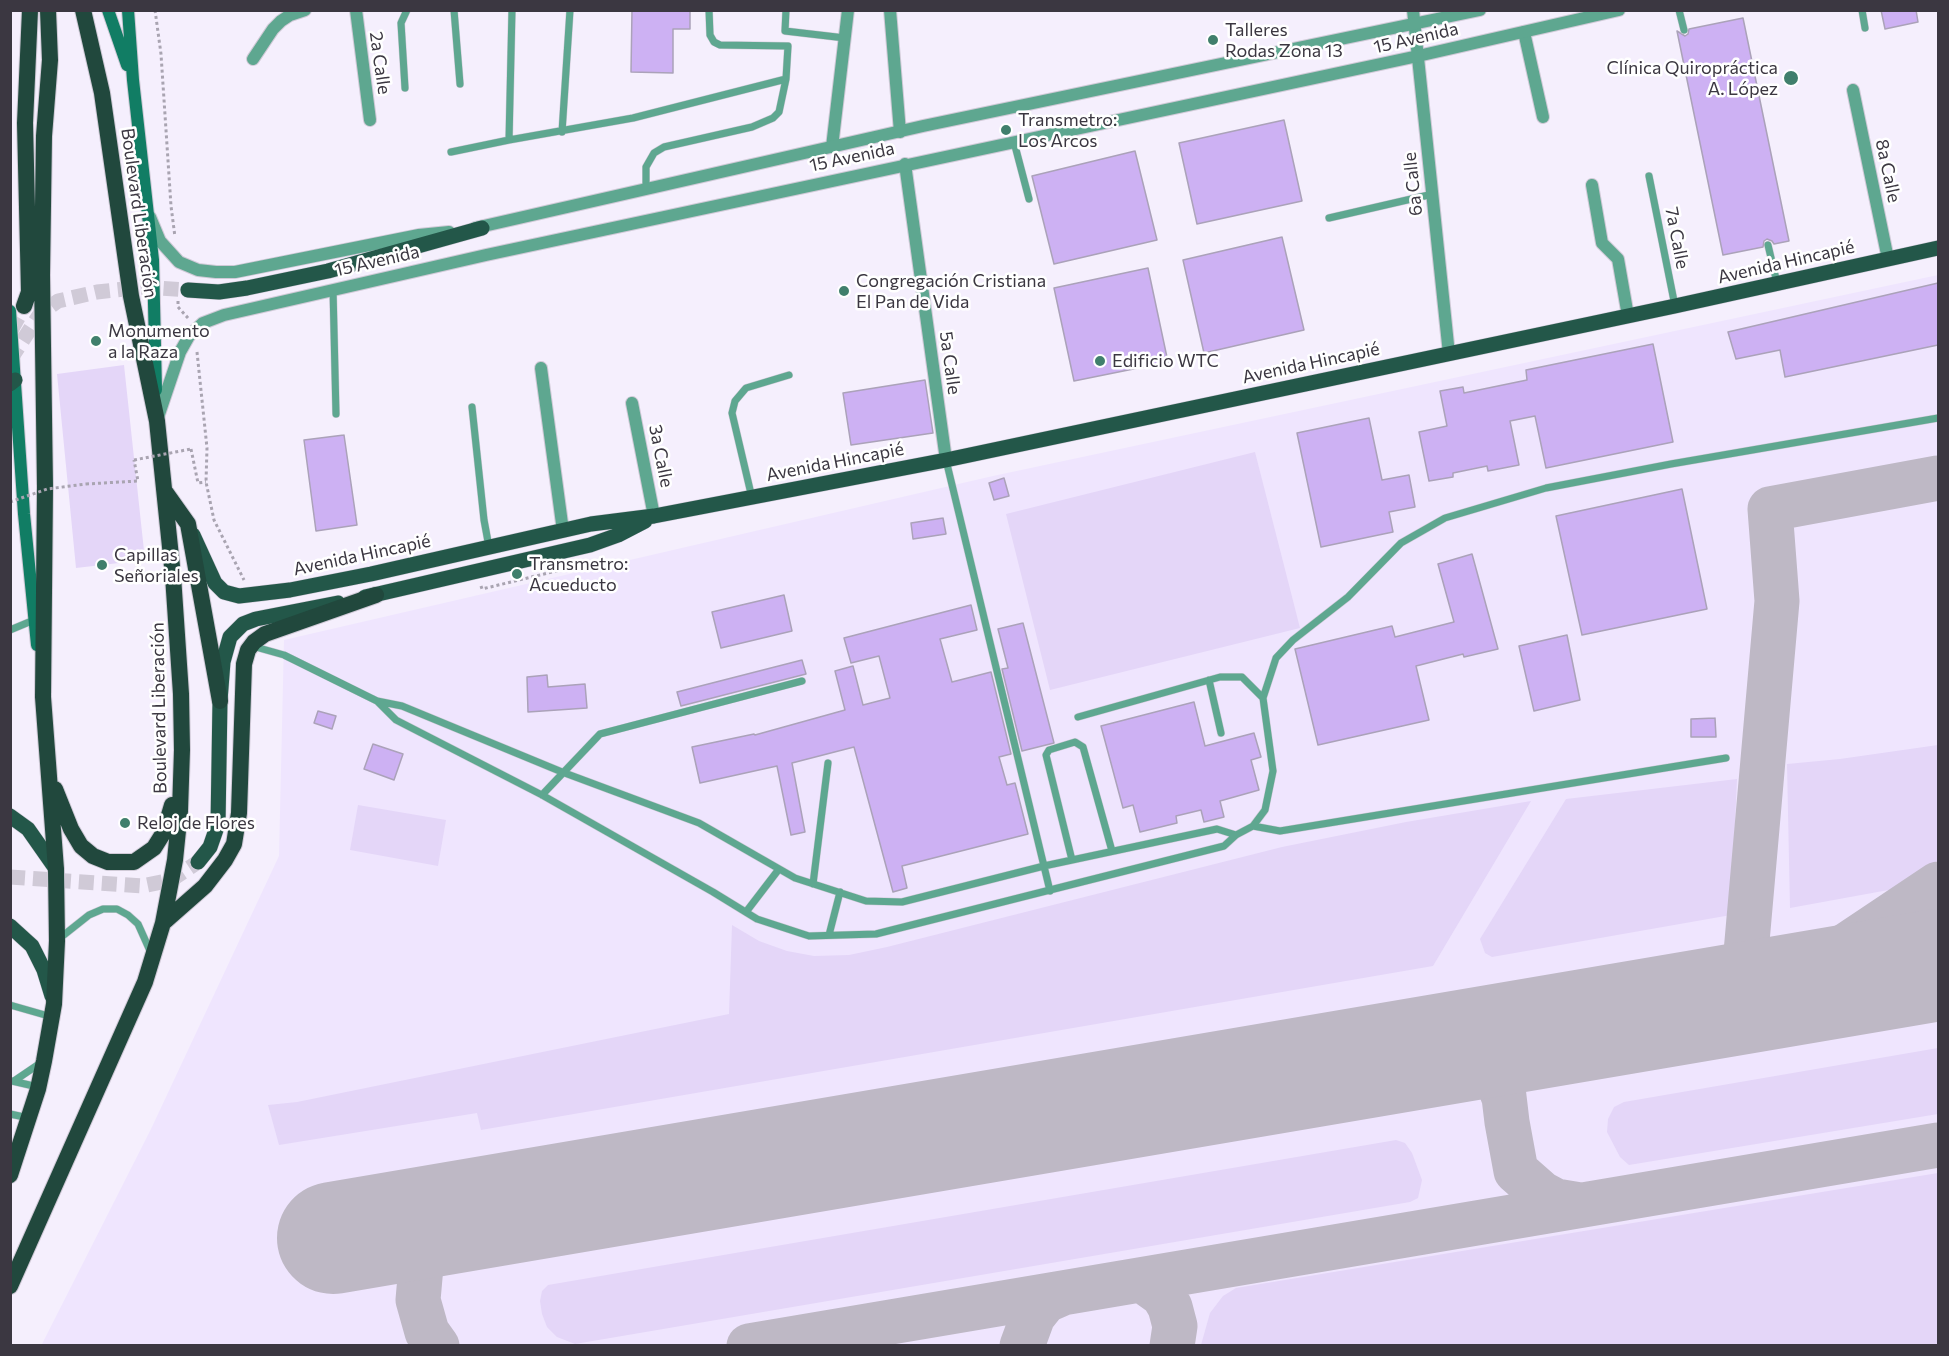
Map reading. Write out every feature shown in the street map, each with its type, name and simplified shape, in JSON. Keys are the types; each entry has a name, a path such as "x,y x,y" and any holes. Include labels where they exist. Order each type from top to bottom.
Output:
{"highway":[{"path":"17,309 29,292 25,123 30,10"},
{"path":"10,1175 29,1118 44,1061 53,1010 57,941 56,869 43,697 45,487 42,275 44,136 50,60 48,10"},
{"name":"Boulevard Liberación","path":"10,1286 145,982 164,924 175,860 180,811 181,694 174,576 157,421 131,296 102,93 83,10"},
{"path":"165,492 188,524 220,701"},
{"path":"164,924 205,886 222,865 234,844 239,813 244,664 250,645 260,636 376,595"},
{"path":"49,774 71,829 81,846 101,860 134,862 154,848 164,832 171,812 182,750"}],"main road":[{"path":"108,10 133,80"},
{"name":"Boulevard Liberación","path":"128,10 133,80 153,260 157,421"},
{"path":"183,294 259,286 328,271 482,228"},
{"name":"Avenida Hincapié","path":"188,524 219,587 234,595 250,595 327,584 591,524 654,516 946,460 1938,248"},
{"path":"17,309 13,382 43,697"},
{"name":"Avenida Hincapié","path":"198,862 210,847 218,824 220,701 225,651 234,633 243,624 256,619 376,595 590,545 618,536 654,516"},
{"path":"10,816 28,829 56,869"},
{"path":"10,926 24,937 35,952 44,970 53,1010"}],"street":[{"path":"253,59 281,21 305,10"},
{"name":"2a Calle","path":"356,10 370,120"},
{"path":"832,147 848,10"},
{"path":"890,10 900,132"},
{"name":"6a Calle","path":"1413,10 1449,354"},
{"name":"15 Avenida","path":"179,262 198,270 235,272 419,235 482,228 900,132 1480,10"},
{"name":"15 Avenida","path":"157,421 180,352 189,336 203,323 224,315 904,164 1418,56 1618,10"},
{"path":"1524,32 1543,117"},
{"name":"8a Calle","path":"1853,90 1888,259"},
{"name":"5a Calle","path":"904,164 946,460"},
{"path":"1592,185 1602,243 1619,263 1628,316"},
{"path":"148,210 160,241 179,262"},
{"path":"541,368 563,531"},
{"name":"3a Calle","path":"632,404 654,516"}],"lane":[{"path":"405,88 401,23 407,10"},
{"path":"454,10 460,84"},
{"path":"509,140 512,10"},
{"path":"562,132 570,10"},
{"path":"709,10 710,35 714,42 720,45 788,46"},
{"path":"646,190 646,167 654,153 664,147 752,128 773,118 779,112 786,79 788,46 785,31 786,10"},
{"path":"1679,10 1684,30"},
{"path":"1862,10 1865,28"},
{"path":"785,31 845,38"},
{"path":"452,152 633,118 786,79"},
{"path":"1014,141 1029,199"},
{"name":"7a Calle","path":"1649,176 1675,306"},
{"path":"1329,218 1432,195"},
{"path":"1768,246 1777,283"},
{"path":"333,289 336,414"},
{"path":"752,498 732,413 735,401 746,388 789,375"},
{"path":"472,407 489,547"},
{"path":"377,701 396,720 542,795 757,919 809,936 876,934 1224,846 1236,835 1254,826 1265,810 1273,771 1263,698 1276,658 1293,640 1348,597 1401,543 1445,518 1546,488 1938,418"},
{"path":"946,460 1050,891"},
{"path":"10,630 34,620"},
{"path":"250,645 284,655 377,701 402,706 561,772 699,823 795,878 866,901 902,902 1044,866 1216,829 1236,835"},
{"path":"1078,717 1220,677 1242,677 1263,698"},
{"path":"1209,680 1221,733"},
{"path":"542,795 561,772 600,734 802,681"},
{"path":"1072,860 1046,755 1049,750 1075,742 1083,747 1112,851"},
{"path":"1254,826 1281,831 1725,758"},
{"path":"813,884 828,763"},
{"path":"746,912 779,869"},
{"path":"829,935 840,892"},
{"path":"57,941 89,915 103,909 117,909 138,924 153,958"},
{"path":"10,1005 53,1010"},
{"path":"12,1081 44,1061"},
{"path":"12,1081 38,1087"},
{"path":"10,1114 29,1118"}],"path":[{"path":"155,10 161,54 171,206 179,262"},
{"path":"183,294 178,307 193,324"},
{"path":"198,346 197,356 207,448 206,482 214,520 250,595"},
{"path":"10,502 47,489 138,481 134,460 191,448 198,483 206,482"}],"shaded area":[{"path":"1938,275 1938,1345 41,1346 151,1129 279,856 284,640 993,476"},
{"path":"124,365 145,560 76,568 57,374"},
{"path":"1255,452 1300,628 1050,690 1006,514"},
{"path":"1938,745 1938,860 1908,883 1894,889 1790,908 1787,764"},
{"path":"1737,779 1731,915 1492,957 1485,953 1480,939 1566,799"},
{"path":"1531,801 1433,966 481,1130 477,1113 279,1145 268,1105 297,1102 729,1014 732,925 759,941 787,951 814,956 849,955 1282,847 1406,822"},
{"path":"358,805 446,820 438,866 350,850"},
{"path":"1938,1048 1938,1114 1629,1165 1620,1157 1607,1132 1608,1119 1614,1107 1624,1102"},
{"path":"1396,1140 1405,1143 1412,1153 1422,1180 1418,1198 1410,1202 575,1344 557,1337 547,1327 542,1314 540,1301 542,1291 548,1285"},
{"path":"1938,1173 1938,1345 1201,1345 1210,1313 1223,1296 1236,1288"}],"building":[{"path":"632,10 690,10 690,29 673,29 673,73 631,72"},
{"path":"1881,10 1916,10 1918,22 1885,29"},
{"path":"1743,18 1789,241 1774,244 1767,239 1763,247 1723,255 1677,31 1685,36 1689,29"},
{"path":"1284,120 1302,201 1197,224 1179,143"},
{"path":"1135,151 1157,240 1054,264 1032,176"},
{"path":"1282,237 1304,330 1204,353 1183,260"},
{"path":"1148,268 1168,362 1074,381 1054,288"},
{"path":"1938,283 1938,345 1785,377 1780,350 1736,359 1728,332"},
{"path":"1653,344 1673,442 1546,468 1535,416 1510,421 1519,465 1488,471 1487,466 1453,473 1453,477 1429,481 1419,432 1447,426 1440,391 1463,387 1464,393 1527,380 1526,370"},
{"path":"925,380 933,433 851,445 843,393"},
{"path":"1369,418 1382,480 1409,475 1415,507 1389,512 1393,532 1321,547 1297,433"},
{"path":"344,435 357,525 316,531 304,440"},
{"path":"1004,478 1009,496 994,500 989,483"},
{"path":"1682,489 1707,609 1582,635 1556,516"},
{"path":"943,518 946,534 913,539 911,523"},
{"path":"1472,554 1498,649 1464,657 1463,654 1416,666 1429,720 1318,745 1295,649 1392,626 1395,637 1454,622 1438,564"},
{"path":"784,595 792,631 721,648 712,612"},
{"path":"971,605 977,630 940,639 952,682 991,672 1011,754 999,757 1007,785 1015,783 1028,834 902,866 907,888 893,892 854,747 792,763 805,832 791,835 777,766 700,783 692,747 755,735 845,710 835,671 853,666 863,705 890,698 879,656 851,663 844,638"},
{"path":"1023,623 1054,743 1022,751 1002,669 1008,668 998,629"},
{"path":"1567,635 1580,700 1534,711 1519,646"},
{"path":"802,660 806,674 681,706 677,692"},
{"path":"547,675 548,687 585,684 587,708 528,712 527,677"},
{"path":"1194,702 1205,746 1254,733 1261,757 1251,760 1259,790 1220,801 1224,817 1204,822 1201,810 1176,816 1177,823 1140,832 1133,805 1123,808 1101,726"},
{"path":"318,711 336,716 332,729 314,723"},
{"path":"1715,718 1716,737 1691,737 1691,719"},
{"path":"373,744 403,754 394,780 364,769"}],"taxiway":[{"path":"1742,998 1777,601 1770,509 1938,478"},
{"path":"1775,993 1938,884"},
{"path":"1518,1036 1507,1052 1502,1080 1516,1171 1541,1193 1556,1201 1580,1205"},
{"path":"1471,1044 1490,1062 1503,1095"},
{"path":"749,1346 1938,1145"},
{"path":"437,1346 427,1332 418,1300 421,1266 431,1242 457,1216"},
{"path":"1142,1280 1163,1295 1170,1307 1175,1326 1172,1346"},
{"path":"1022,1346 1033,1316 1045,1301 1061,1294"}],"runway":[{"path":"333,1238 1938,965"}],"tunnel":[{"path":"10,360 40,314 58,301 97,292 143,287 188,290"},
{"path":"10,331 24,306"},
{"path":"10,877 142,886 171,880 198,862"}],"place":[{"name":"Talleres Rodas Zona 13","path":"1213,40"},
{"name":"Clínica Quiropráctica A. López","path":"1791,78"},
{"name":"Transmetro: Los Arcos","path":"1006,130"},
{"name":"Congregación Cristiana El Pan de Vida","path":"844,291"},
{"name":"Monumento a la Raza","path":"96,341"},
{"name":"Edificio WTC","path":"1100,361"},
{"name":"Capillas Señoriales","path":"102,565"},
{"name":"Transmetro: Acueducto","path":"517,574"},
{"name":"Reloj de Flores","path":"125,823"}]}
